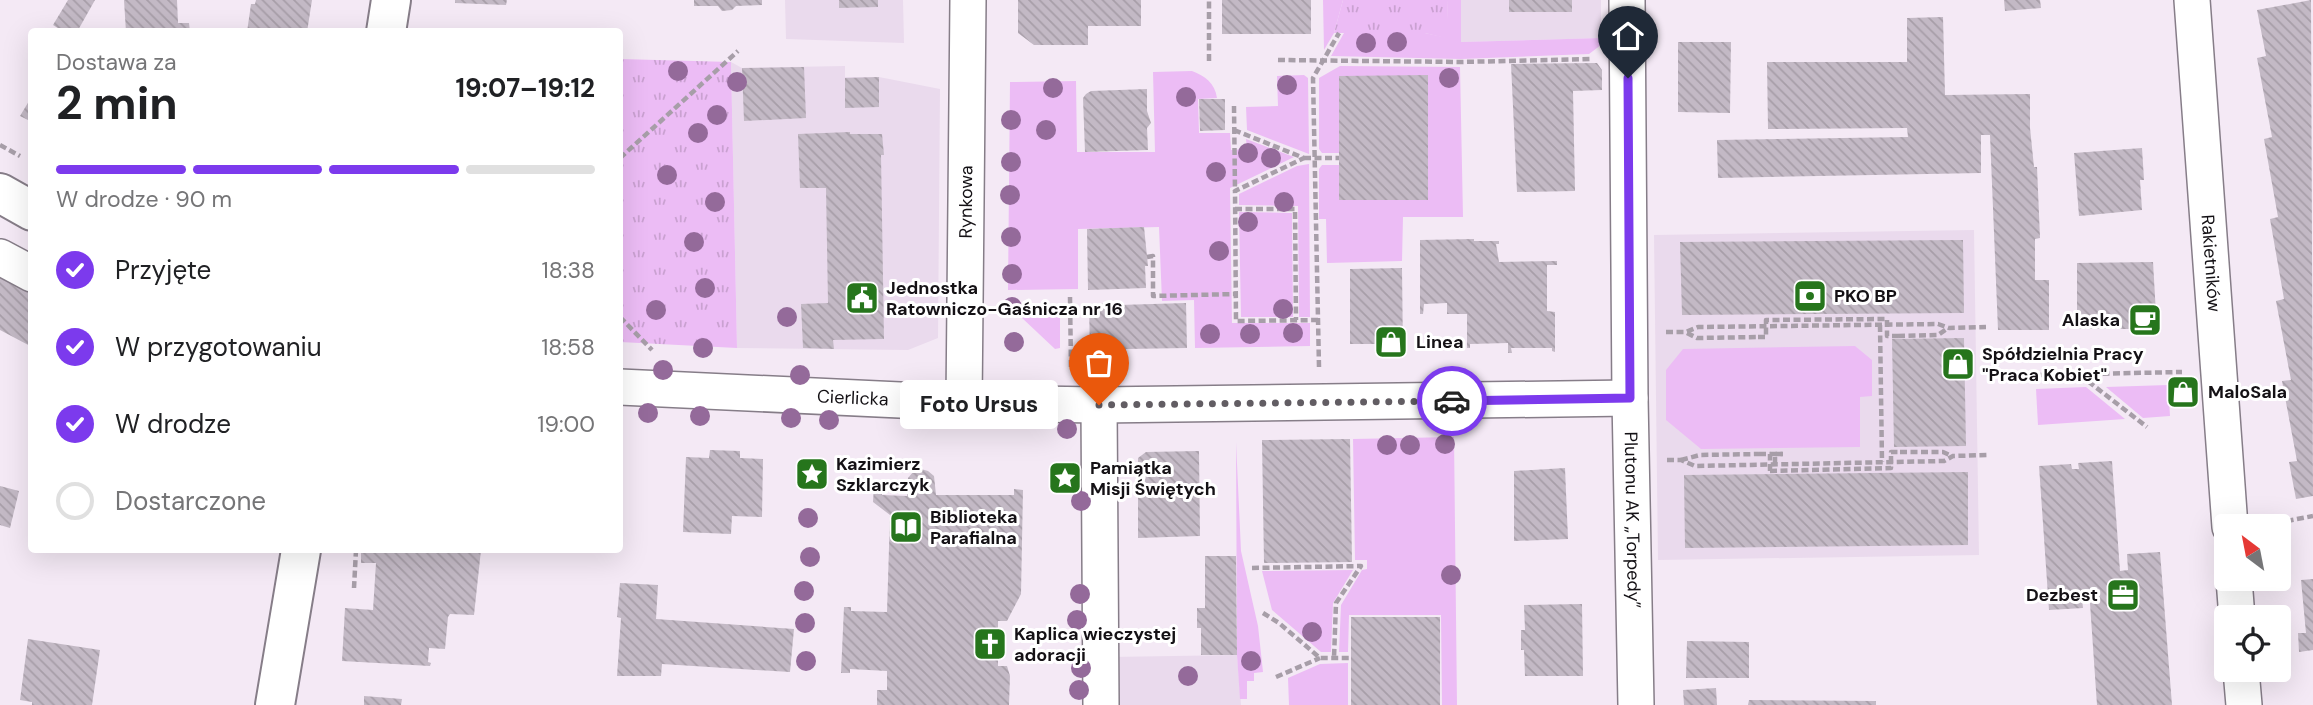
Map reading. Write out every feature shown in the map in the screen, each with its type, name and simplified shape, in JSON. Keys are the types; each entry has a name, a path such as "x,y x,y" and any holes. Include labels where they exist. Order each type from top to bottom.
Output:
{"street":[{"path":"387,28 391,0"},
{"name":"Rynkowa","path":"964,402 968,0"},
{"name":"Plutonu AK „Torpedy”","path":"1627,0 1636,705"},
{"name":"Rakietników","path":"2192,0 2229,514"},
{"path":"0,193 28,209"},
{"path":"0,257 28,272"},
{"name":"Cierlicka","path":"623,387 1099,405 1630,398"},
{"path":"1099,405 1101,705"},
{"path":"275,705 300,553"},
{"path":"2242,682 2244,705"}],"path":[{"path":"1209,0 1209,61"},
{"path":"1320,369 1313,78 1339,33"},
{"path":"623,155 738,51"},
{"path":"1278,60 1461,62 1627,57"},
{"path":"1234,106 1236,321 1319,320"},
{"path":"1234,130 1304,158 1339,158"},
{"path":"0,145 21,157"},
{"path":"1235,191 1304,158"},
{"path":"1235,209 1295,209 1296,320"},
{"path":"1147,257 1153,256 1153,296 1236,294"},
{"path":"1070,297 1071,370"},
{"path":"1686,332 1697,338 1766,337 1766,320 1887,319 1887,336 1938,335 1949,328"},
{"path":"623,320 656,353"},
{"path":"1676,332 1686,332 1698,327 1938,324 1949,328 1986,327"},
{"path":"1880,325 1882,462"},
{"path":"1987,376 2194,372"},
{"path":"2079,374 2147,427"},
{"path":"1770,454 1770,472 1891,468 1891,453 1900,452 1943,452 1953,456 1988,455"},
{"path":"1659,460 1681,460 1700,455 1759,454 1770,454 1783,454 1775,454 1775,464"},
{"path":"1681,460 1695,466 1944,461 1953,456"},
{"path":"2291,520 2313,516"},
{"path":"354,588 356,553"},
{"path":"1252,568 1361,566 1336,603 1334,658"},
{"path":"1263,613 1320,658"},
{"path":"1276,677 1320,658 1351,658"}],"shaded area":[{"path":"785,0 903,0 904,43 786,39"},
{"path":"1461,0 1601,0 1601,38 1461,42"},
{"path":"731,62 742,68 845,66 845,77 879,77 940,89 938,338 908,350 737,348"},
{"path":"1974,230 1979,555 1658,560 1654,235"},
{"path":"1237,655 1241,705 1111,705 1110,657"}],"green space":[{"path":"1323,0 1343,0 1334,33 1324,50"},
{"path":"1343,0 1447,0 1449,39 1425,33 1334,33"},
{"path":"1447,0 1461,0 1461,42 1601,38 1601,45 1589,54 1461,59 1331,56 1344,33 1425,33 1448,38"},
{"path":"623,59 731,62 737,348 623,342"},
{"path":"1340,66 1460,67 1463,217 1403,217 1402,261 1327,263 1326,219 1319,219 1319,169 1322,165 1339,165 1340,200 1428,200 1428,76 1339,153 1322,153 1319,149 1319,78"},
{"path":"1192,71 1209,81 1217,98 1198,99 1199,133 1230,133 1231,150 1247,149 1246,139 1294,157 1230,188 1232,323 1310,323 1310,346 1195,348 1194,300 1162,301 1159,227 1078,229 1078,289 1008,290 1010,82 1076,81 1077,152 1155,152 1153,72"},
{"path":"1304,75 1308,78 1309,154 1247,130 1246,107 1278,106 1277,76"},
{"path":"1309,164 1310,317 1299,317 1298,206 1239,205 1239,194 1297,166"},
{"path":"1239,212 1292,213 1293,317 1241,317"},
{"path":"1060,305 1060,348 1055,349 1021,317 1013,317 1008,313 1008,306"},
{"path":"1855,346 1872,360 1872,396 1860,397 1860,447 1701,449 1666,420 1666,370 1683,349"},
{"path":"2168,385 2170,416 2143,418 2106,387"},
{"path":"2086,387 2125,419 2038,425 2036,389"},
{"path":"1454,437 1457,705 1442,705 1441,615 1349,615 1348,652 1339,652 1341,605 1362,570 1367,569 1367,560 1355,560 1353,439"},
{"path":"1236,442 1241,551 1258,626 1263,672 1254,673 1254,681 1247,681 1247,699 1240,699 1237,655"},
{"path":"1353,570 1333,603 1331,652 1321,652 1272,610 1262,571"},
{"path":"1348,663 1348,705 1289,705 1288,678 1320,664"}],"building":[{"path":"68,0 95,0 79,28 58,28 53,25"},
{"path":"124,0 177,0 178,23 189,23 190,28 126,28"},
{"path":"256,0 312,0 308,28 248,28 251,4 255,4"},
{"path":"455,0 507,0 506,5 455,3"},
{"path":"694,0 762,0 762,5 736,6 732,10 722,11 718,6 694,6"},
{"path":"839,0 878,0 878,7 839,8"},
{"path":"1018,0 1141,0 1141,26 1088,26 1088,45 1034,45 1018,33"},
{"path":"1222,0 1311,0 1311,34 1222,34"},
{"path":"1509,0 1572,0 1572,12 1509,12"},
{"path":"2004,0 2040,0 2041,8 2005,11"},
{"path":"2311,0 2313,496 2296,499 2289,462 2297,461 2282,381 2291,380 2276,301 2284,299 2270,219 2278,217 2264,139 2272,137 2257,58 2266,56 2257,10"},
{"path":"1943,17 1945,95 2030,94 2030,128 2034,167 2037,167 2040,238 2035,239 2035,280 2049,280 2049,330 1998,330 1990,135 1981,135 1981,173 1718,178 1717,140 1908,137 1907,128 1768,129 1767,62 1907,62 1907,18"},
{"path":"1678,42 1731,42 1730,113 1678,112"},
{"path":"1597,63 1602,70 1602,90 1573,91 1575,191 1517,192 1511,64"},
{"path":"804,67 806,118 744,121 742,68"},
{"path":"1428,75 1428,200 1339,200 1339,76"},
{"path":"879,77 879,107 845,108 845,78"},
{"path":"1147,89 1147,111 1151,123 1147,128 1148,150 1085,152 1083,98 1086,94 1091,91"},
{"path":"1199,99 1225,99 1225,130 1200,131"},
{"path":"28,103 28,120 20,116"},
{"path":"798,134 882,134 884,339 833,340 834,349 803,348 801,304 828,303 826,188 800,188"},
{"path":"2142,148 2142,210 2079,216 2074,153"},
{"path":"1144,227 1148,266 1145,266 1146,288 1088,290 1087,229"},
{"path":"1420,240 1499,241 1499,244 1496,244 1499,262 1557,261 1557,265 1547,265 1547,311 1555,312 1555,352 1552,348 1511,348 1512,353 1508,353 1508,343 1470,344 1470,348 1467,348 1467,314 1447,314 1447,303 1424,304 1423,314 1420,314"},
{"path":"1963,240 1964,313 1682,315 1680,242"},
{"path":"2153,262 2156,314 2150,325 2142,329 2077,329 2077,263"},
{"path":"1402,268 1403,354 1380,354 1380,344 1350,344 1350,269"},
{"path":"0,271 28,286 28,345 0,330"},
{"path":"1186,303 1187,348 1126,349 1127,364 1096,364 1090,355 1089,304"},
{"path":"1964,338 1966,446 1894,447 1892,339"},
{"path":"1350,439 1352,562 1264,563 1262,440"},
{"path":"710,450 740,451 740,458 763,459 762,517 732,516 731,534 683,532 686,457 709,458"},
{"path":"1199,451 1200,536 1138,538 1138,458 1146,452"},
{"path":"2112,461 2120,571 2128,570 2127,554 2160,552 2172,705 2097,705 2089,589 2081,590 2083,608 2049,610 2039,466 2071,464 2072,469 2079,469 2078,463"},
{"path":"1565,468 1568,539 1514,541 1514,471"},
{"path":"921,469 934,476 936,495 1014,495 1014,489 1023,490 1021,594 1007,621 998,621 998,666 1007,666 1010,676 1009,705 877,705 877,690 887,690 887,671 850,669 850,673 841,673 844,607 851,607 851,611 887,612 890,515 873,502 874,486 882,487 882,495 907,496 908,478"},
{"path":"1968,472 1968,545 1685,548 1684,475"},
{"path":"0,486 19,491 10,528 0,525"},
{"path":"361,553 481,553 474,615 450,614 445,649 429,648 430,666 342,661 345,608 373,610 376,563 361,563"},
{"path":"1205,556 1236,556 1237,655 1201,655 1201,628 1197,628 1197,608 1205,608"},
{"path":"2313,579 2313,650 2299,652 2298,633 2306,633 2301,580"},
{"path":"620,583 658,585 656,619 794,629 790,672 662,664 661,676 617,676 621,618 617,617"},
{"path":"1582,604 1583,676 1525,676 1524,650 1521,650 1521,630 1525,630 1524,605"},
{"path":"1351,617 1440,617 1440,705 1351,705"},
{"path":"28,639 100,650 92,705 32,705 32,702 20,700"},
{"path":"1687,641 1749,642 1749,678 1686,678"},
{"path":"1716,688 1717,705 1684,705 1683,690"},
{"path":"364,696 402,699 401,705 364,705"},
{"path":"1749,700 1876,701 1876,705 1748,705"}],"way so far":[{"path":"1099,405 1452,401"}],"place":[{"name":"PKO BP","path":"1810,296"},
{"name":"Jednostka Ratowniczo-Gaśnicza nr 16","path":"862,298"},
{"name":"Alaska","path":"2145,320"},
{"name":"Linea","path":"1391,342"},
{"name":"Spółdzielnia Pracy \"Praca Kobiet\"","path":"1958,364"},
{"name":"MaloSala","path":"2183,392"},
{"name":"Foto Ursus","path":"1099,405"},
{"name":"Kazimierz Szklarczyk","path":"812,474"},
{"name":"Pamiątka Misji Świętych","path":"1065,478"},
{"name":"Biblioteka Parafialna","path":"906,527"},
{"name":"Dezbest","path":"2123,595"},
{"name":"Kaplica wieczystej adoracji","path":"990,644"}],"route":[{"path":"1452,401 1630,398 1628,78"}]}
